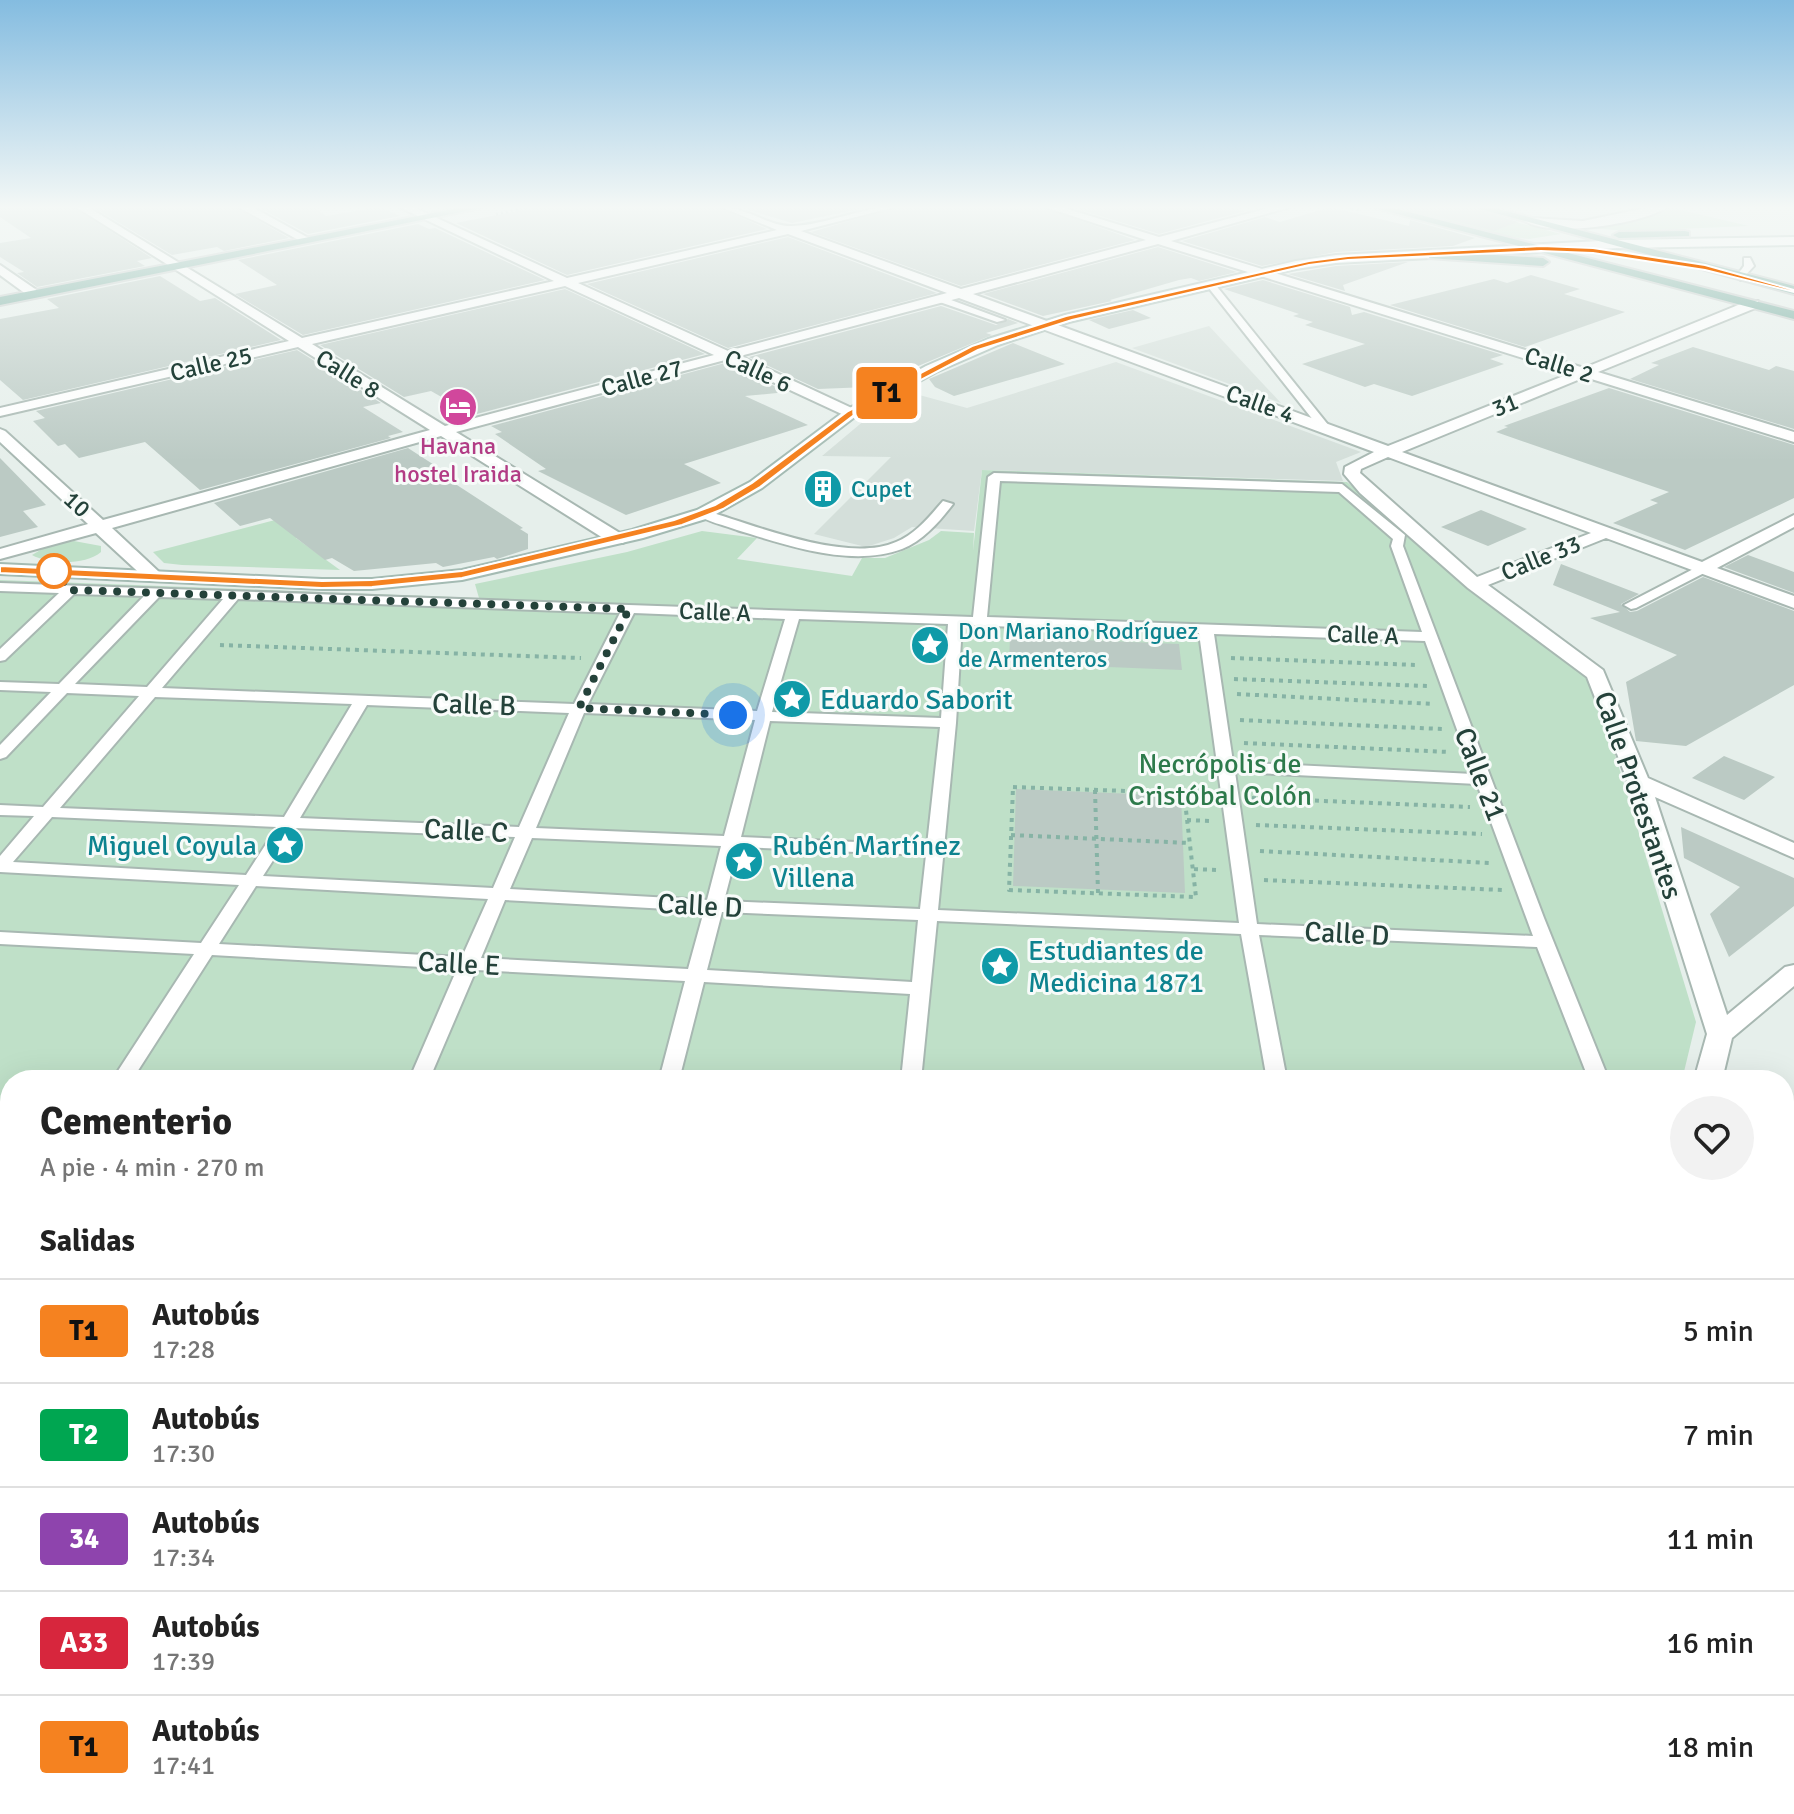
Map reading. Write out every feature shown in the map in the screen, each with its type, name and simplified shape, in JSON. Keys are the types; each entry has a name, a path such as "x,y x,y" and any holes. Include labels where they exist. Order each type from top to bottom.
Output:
{"main road":[{"path":"0,301 46,292"},
{"path":"1705,292 1794,315"}],"street":[{"name":"Calle 8","path":"215,292 617,539"},
{"name":"Calle 25","path":"0,412 524,292"},
{"name":"Calle 6","path":"592,292 851,413"},
{"name":"Calle 4","path":"951,292 1794,602"},
{"name":"Calle 27","path":"0,554 966,292"},
{"path":"0,569 154,584 402,582 462,575 617,539 703,514 756,485 851,413 945,362 1041,325 1183,292"},
{"name":"Calle 2","path":"1323,292 1794,437"},
{"name":"31","path":"1347,481 1353,467 1753,304"},
{"name":"10","path":"0,434 101,526 154,584"},
{"name":"Calle Protestantes","path":"1347,481 1366,490 1474,584 1596,674 1639,782 1720,1034"},
{"path":"1703,568 1794,520"},
{"name":"Calle 33","path":"1474,584 1522,568 1607,532"},
{"path":"1639,782 1794,851"},
{"path":"1711,1070 1720,1034 1794,973"}],"lane":[{"path":"1216,292 1325,428"},
{"path":"940,299 1000,320"},
{"path":"981,320 1018,316"},
{"path":"980,621 994,477 1347,481"},
{"name":"Calle 21","path":"1347,481 1400,538 1397,546 1430,637 1595,1070"},
{"path":"703,514 761,533 867,552 896,547 921,534 947,504"},
{"path":"1631,605 1703,568"},
{"path":"0,754 154,584"},
{"name":"Calle A","path":"0,587 70,590 154,584 234,595 1430,637"},
{"path":"0,657 70,590"},
{"path":"0,867 234,595"},
{"path":"423,1070 579,708 629,609"},
{"path":"671,1070 763,717 793,614"},
{"path":"912,1070 932,850 948,723 955,620"},
{"path":"1206,629 1249,929 1275,1070"},
{"name":"Calle B","path":"0,686 948,723"},
{"path":"128,1070 203,949 289,822 362,700"},
{"path":"1227,767 1483,779"},
{"name":"Calle C","path":"0,810 932,850"},
{"name":"Calle D","path":"0,867 716,906 1544,942"},
{"name":"Calle E","path":"0,938 918,988"}],"path":[{"path":"195,644 604,659"},
{"path":"1210,657 1441,665"},
{"path":"1214,686 1449,686"},
{"path":"1214,686 1455,705"},
{"path":"1219,719 1465,730"},
{"path":"1223,742 1474,753"},
{"path":"1013,787 1184,793 1196,897 1009,890 1011,835 1013,787"},
{"path":"1095,790 1098,893"},
{"path":"1231,797 1494,808"},
{"path":"1235,824 1504,835"},
{"path":"1011,835 1190,843"},
{"path":"1239,850 1515,864"},
{"path":"1243,879 1525,891"}],"shaded area":[{"path":"1209,326 1281,403 1132,348"},
{"path":"1116,362 1361,452 1336,462 1343,481 982,470 974,531 912,527 894,538 866,547 814,534 891,457 822,456 872,414 912,393 967,408"}],"green space":[{"name":"Necrópolis de Cristóbal Colón","path":"982,470 1347,482 1507,617 1591,675 1696,1022 1684,1070 0,1070 0,580 479,598 475,584 627,552 702,531 757,538 737,559 852,576 862,558 885,558 929,540 941,531 974,533 973,551"},
{"path":"344,502 296,538 340,570 182,565 164,563 153,552"},
{"path":"74,541 101,546 101,552 68,562 48,561 32,555 49,545"}],"building":[{"path":"83,292 185,292 200,301 215,298 281,340 23,400 0,380 0,319 59,308 47,299"},
{"path":"246,292 494,292 303,335 235,294"},
{"path":"553,292 571,292 705,354 473,415 431,391 404,397 320,345"},
{"path":"604,292 937,293 728,348"},
{"path":"1139,292 1112,301 1043,316 983,294"},
{"path":"1232,292 1301,292 1350,307 1352,315 1364,312 1503,355 1490,359 1504,364 1412,396 1374,384 1365,387 1302,364 1365,344 1305,325 1313,322 1293,316 1299,314"},
{"path":"1443,292 1572,292 1564,294 1625,312 1525,347 1390,305"},
{"path":"941,306 996,325 1008,319 1018,323 986,333 992,335 868,387 818,389 749,357"},
{"path":"1133,310 1151,318 1109,329 1089,320"},
{"path":"1013,343 1065,364 954,396 935,387 929,379"},
{"path":"1693,347 1769,370 1776,366 1794,371 1794,429 1630,379 1659,365 1651,363"},
{"path":"297,350 381,403 363,407 403,432 388,436 391,438 200,490 145,442 79,458 65,444 58,446 33,421 45,418 36,411"},
{"path":"725,363 787,392 745,396 808,425 684,464 721,483 626,515 538,471 546,469 495,434 502,432 491,426"},
{"path":"1609,388 1794,445 1794,498 1685,550 1613,523 1658,503 1650,500 1669,492 1496,432 1508,427 1504,426"},
{"path":"408,448 445,472 440,474 523,528 520,529 528,534 528,549 497,559 494,557 443,567 436,563 354,571 332,558 325,560 270,518 240,526 214,503"},
{"path":"0,458 46,505 23,511 38,527 0,537"},
{"path":"1481,510 1527,529 1488,546 1441,527"},
{"path":"1748,555 1794,572 1794,593 1724,567"},
{"path":"1561,564 1639,594 1621,604 1630,612 1703,577 1794,611 1794,685 1686,746 1636,741 1626,682 1677,655 1590,618 1620,612 1553,585"},
{"path":"1010,637 1179,644 1182,670 1009,663"},
{"path":"1724,756 1775,777 1744,800 1692,778"},
{"path":"1016,789 1181,796 1185,893 1013,886"},
{"path":"1681,827 1794,878 1794,906 1729,957 1710,914 1740,887 1684,858"}],"bus line":[{"name":"T1","path":"0,569 372,584 462,575 617,539 678,523 719,507 756,485 851,413 975,348 1069,318 1183,292"}],"place":[{"name":"Havana hostel Iraida","path":"458,407"},
{"name":"Cupet","path":"823,489"},
{"name":"Don Mariano Rodríguez de Armenteros","path":"930,645"},
{"name":"Eduardo Saborit","path":"792,699"},
{"name":"Miguel Coyula","path":"285,845"},
{"name":"Rubén Martínez Villena","path":"744,861"},
{"name":"Estudiantes de Medicina 1871","path":"1000,966"}],"route":[{"path":"54,571 70,590 629,609 579,708 733,715"}]}
